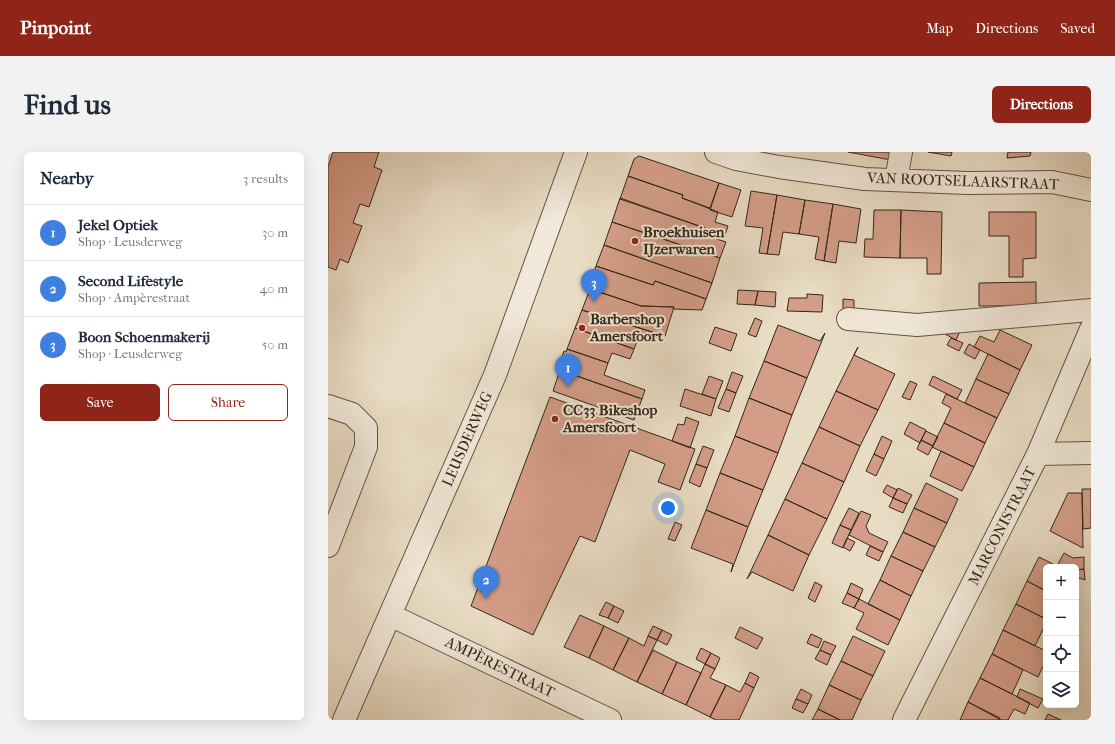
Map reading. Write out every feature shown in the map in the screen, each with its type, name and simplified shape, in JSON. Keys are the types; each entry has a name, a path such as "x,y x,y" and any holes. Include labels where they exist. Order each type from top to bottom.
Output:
{"street":[{"name":"LEUSDERWEG","path":"344,720 495,375 576,152"},
{"name":"VAN ROOTSELAARSTRAAT","path":"716,152 736,159 779,167 865,179 967,183 1052,182 1091,190"},
{"path":"896,180 901,152"},
{"path":"848,319 917,325 1091,310"},
{"name":"MARCONISTRAAT","path":"904,720 1038,454 1091,329"},
{"path":"328,406 352,414 366,428 366,447 328,546"},
{"path":"1038,454 1091,453"},
{"name":"AMPÈRESTRAAT","path":"390,615 610,720"}],"building":[{"path":"333,152 379,152 374,167 382,170 369,207 360,204 353,223 362,226 348,263 340,259 336,270 328,267 328,167"},
{"path":"848,152 892,152 891,160"},
{"path":"928,152 952,152 951,156"},
{"path":"1008,152 1031,152 1030,156 1007,158"},
{"path":"639,156 719,183 710,208 682,198 683,195 628,176 634,159"},
{"path":"628,176 683,195 682,198 718,212 715,222 728,226 725,235 620,199"},
{"path":"719,183 741,190 732,217 710,210"},
{"path":"751,191 777,195 767,254 759,253 763,228 745,226"},
{"path":"777,195 805,200 799,234 783,232 779,255 767,254"},
{"path":"620,198 725,235 716,233 714,238 726,242 720,258 612,222"},
{"path":"805,200 833,204 824,261 815,259 819,237 799,234"},
{"path":"833,204 861,209 856,243 839,241 836,263 824,261"},
{"path":"874,210 901,210 900,258 864,257 865,239 873,239"},
{"path":"901,210 942,212 941,274 927,274 927,258 900,258"},
{"path":"989,212 1036,212 1036,258 1023,259 1023,277 1009,277 1009,236 989,236"},
{"path":"612,222 720,258 712,283 604,245"},
{"path":"604,245 712,283 706,299 655,281 653,285 596,266"},
{"path":"596,266 653,285 655,281 706,299 702,310 641,306 588,288"},
{"path":"1036,282 1036,306 979,306 979,283"},
{"path":"590,289 641,306 674,307 665,336 582,310"},
{"path":"738,290 758,291 755,305 737,304"},
{"path":"758,291 776,292 775,307 755,305"},
{"path":"807,294 823,295 822,312 787,311 789,298 807,298"},
{"path":"843,299 854,300 854,312 843,312"},
{"path":"582,310 652,332 649,340 639,337 634,349 575,328"},
{"path":"755,318 762,321 756,337 748,334"},
{"path":"778,325 820,341 825,333 807,378 764,361"},
{"path":"715,327 737,334 731,351 709,343"},
{"path":"962,327 956,340 945,334 948,328"},
{"path":"575,328 634,349 630,359 612,353 608,363 567,349"},
{"path":"1000,330 1032,345 1020,370 974,347 980,336 994,342"},
{"path":"951,338 963,343 959,351 947,345"},
{"path":"969,344 980,350 975,359 964,353"},
{"path":"567,349 608,363 604,375 645,390 642,399 560,370 562,363 560,362 564,351 566,352"},
{"path":"988,354 1020,370 1009,394 976,379"},
{"path":"854,355 895,374 878,410 836,391"},
{"path":"764,361 807,378 792,415 749,398"},
{"path":"560,370 642,399 634,420 553,391"},
{"path":"732,372 743,376 736,393 726,389"},
{"path":"709,376 723,381 716,399 702,394"},
{"path":"933,376 962,390 957,399 929,385"},
{"path":"976,379 1009,394 997,418 965,403"},
{"path":"910,381 917,384 910,400 902,397"},
{"path":"685,389 716,399 711,416 680,406"},
{"path":"726,389 736,393 729,412 718,408"},
{"path":"836,391 878,410 860,446 819,427"},
{"path":"946,394 997,418 985,443 944,423 951,408 942,403"},
{"path":"550,397 695,449 680,490 658,482 665,464 630,450 595,542 580,536 533,635 471,606"},
{"path":"749,398 792,415 778,453 735,436"},
{"path":"686,417 699,422 690,448 672,441 678,424 684,425"},
{"path":"910,422 926,430 920,443 904,434"},
{"path":"944,423 985,443 974,467 932,447"},
{"path":"819,427 860,446 844,482 802,463"},
{"path":"926,431 938,437 933,446 921,440"},
{"path":"735,436 778,453 763,490 720,473"},
{"path":"882,436 892,441 884,459 874,454"},
{"path":"921,440 933,446 928,455 917,449"},
{"path":"703,446 714,450 707,468 696,464"},
{"path":"941,451 974,467 962,491 930,476"},
{"path":"874,454 884,459 876,476 866,471"},
{"path":"802,463 844,482 827,519 785,499"},
{"path":"696,464 707,468 700,487 689,482"},
{"path":"720,473 763,490 748,527 706,510"},
{"path":"926,483 958,499 947,523 914,508"},
{"path":"887,485 897,490 893,498 883,492"},
{"path":"898,488 912,495 907,504 893,498"},
{"path":"1082,489 1091,489 1091,528 1083,529"},
{"path":"1068,493 1082,493 1083,548 1050,531"},
{"path":"893,498 907,504 903,513 889,507"},
{"path":"785,499 827,519 809,555 768,535"},
{"path":"849,508 859,513 851,530 840,525"},
{"path":"914,508 947,523 935,547 903,532"},
{"path":"706,510 748,527 731,572 733,564 691,548"},
{"path":"861,511 871,515 866,526 869,533 888,542 883,552 849,535"},
{"path":"675,522 682,525 675,541 668,539"},
{"path":"840,525 851,530 843,548 832,543"},
{"path":"903,532 935,547 923,571 891,556"},
{"path":"768,535 809,555 793,591 752,572 747,579"},
{"path":"847,538 855,542 850,551 843,547"},
{"path":"870,546 883,552 879,561 866,555"},
{"path":"1064,553 1073,558 1084,557 1084,569 1079,570 1079,564 1058,564"},
{"path":"891,556 923,571 911,596 880,580"},
{"path":"1039,557 1053,564 1043,564 1043,589 1027,581"},
{"path":"1084,569 1085,580 1079,578 1079,570"},
{"path":"880,580 911,596 900,620 868,604"},
{"path":"1027,581 1043,589 1043,618 1016,604"},
{"path":"815,582 822,586 815,602 808,598"},
{"path":"851,583 863,589 859,599 847,593"},
{"path":"847,593 859,599 854,608 842,603"},
{"path":"859,599 900,620 888,645 856,629 864,613 854,608"},
{"path":"606,602 614,606 608,618 599,615"},
{"path":"1016,604 1043,618 1043,629 1035,646 1003,630"},
{"path":"614,606 624,611 618,623 608,618"},
{"path":"580,615 604,626 589,658 564,647"},
{"path":"604,626 629,638 613,670 589,658"},
{"path":"653,626 662,630 657,640 648,636"},
{"path":"740,627 763,638 757,649 735,638"},
{"path":"662,630 672,635 667,645 657,640"},
{"path":"1003,630 1043,650 1043,666 1038,677 992,654"},
{"path":"811,634 822,639 818,648 807,643"},
{"path":"648,636 657,640 637,682 613,670 629,638 644,646"},
{"path":"853,636 885,651 873,676 841,661"},
{"path":"824,641 836,646 831,655 820,650"},
{"path":"701,648 711,653 705,664 696,659"},
{"path":"653,650 677,662 662,694 637,682"},
{"path":"820,650 831,655 827,665 815,659"},
{"path":"711,653 720,658 715,669 705,664"},
{"path":"992,654 1023,670 1012,694 980,678"},
{"path":"841,661 873,676 861,700 829,685"},
{"path":"677,662 701,673 686,705 662,694"},
{"path":"705,664 715,669 710,678 726,685 710,717 686,705"},
{"path":"750,672 759,677 754,688 745,683"},
{"path":"980,678 1030,703 1025,714 1014,709 1008,720 1001,720 968,702"},
{"path":"745,683 754,688 739,720 716,720 710,717 726,685 740,692"},
{"path":"829,685 861,700 852,720 840,720 818,709"},
{"path":"801,689 812,695 808,704 796,699"},
{"path":"1020,689 1043,699 1038,708 1017,697"},
{"path":"796,699 808,704 803,713 792,708"},
{"path":"968,702 1000,718 999,720 960,720"},
{"path":"818,709 840,720 812,720"},
{"path":"1048,714 1061,720 1045,720"}],"place":[{"name":"Broekhuisen IJzerwaren","path":"635,241"},
{"name":"Boon Schoenmakerij","path":"594,302"},
{"name":"Barbershop Amersfoort","path":"582,328"},
{"name":"Jekel Optiek","path":"568,387"},
{"name":"CC33 Bikeshop Amersfoort","path":"555,419"},
{"name":"Second Lifestyle","path":"486,599"}]}
